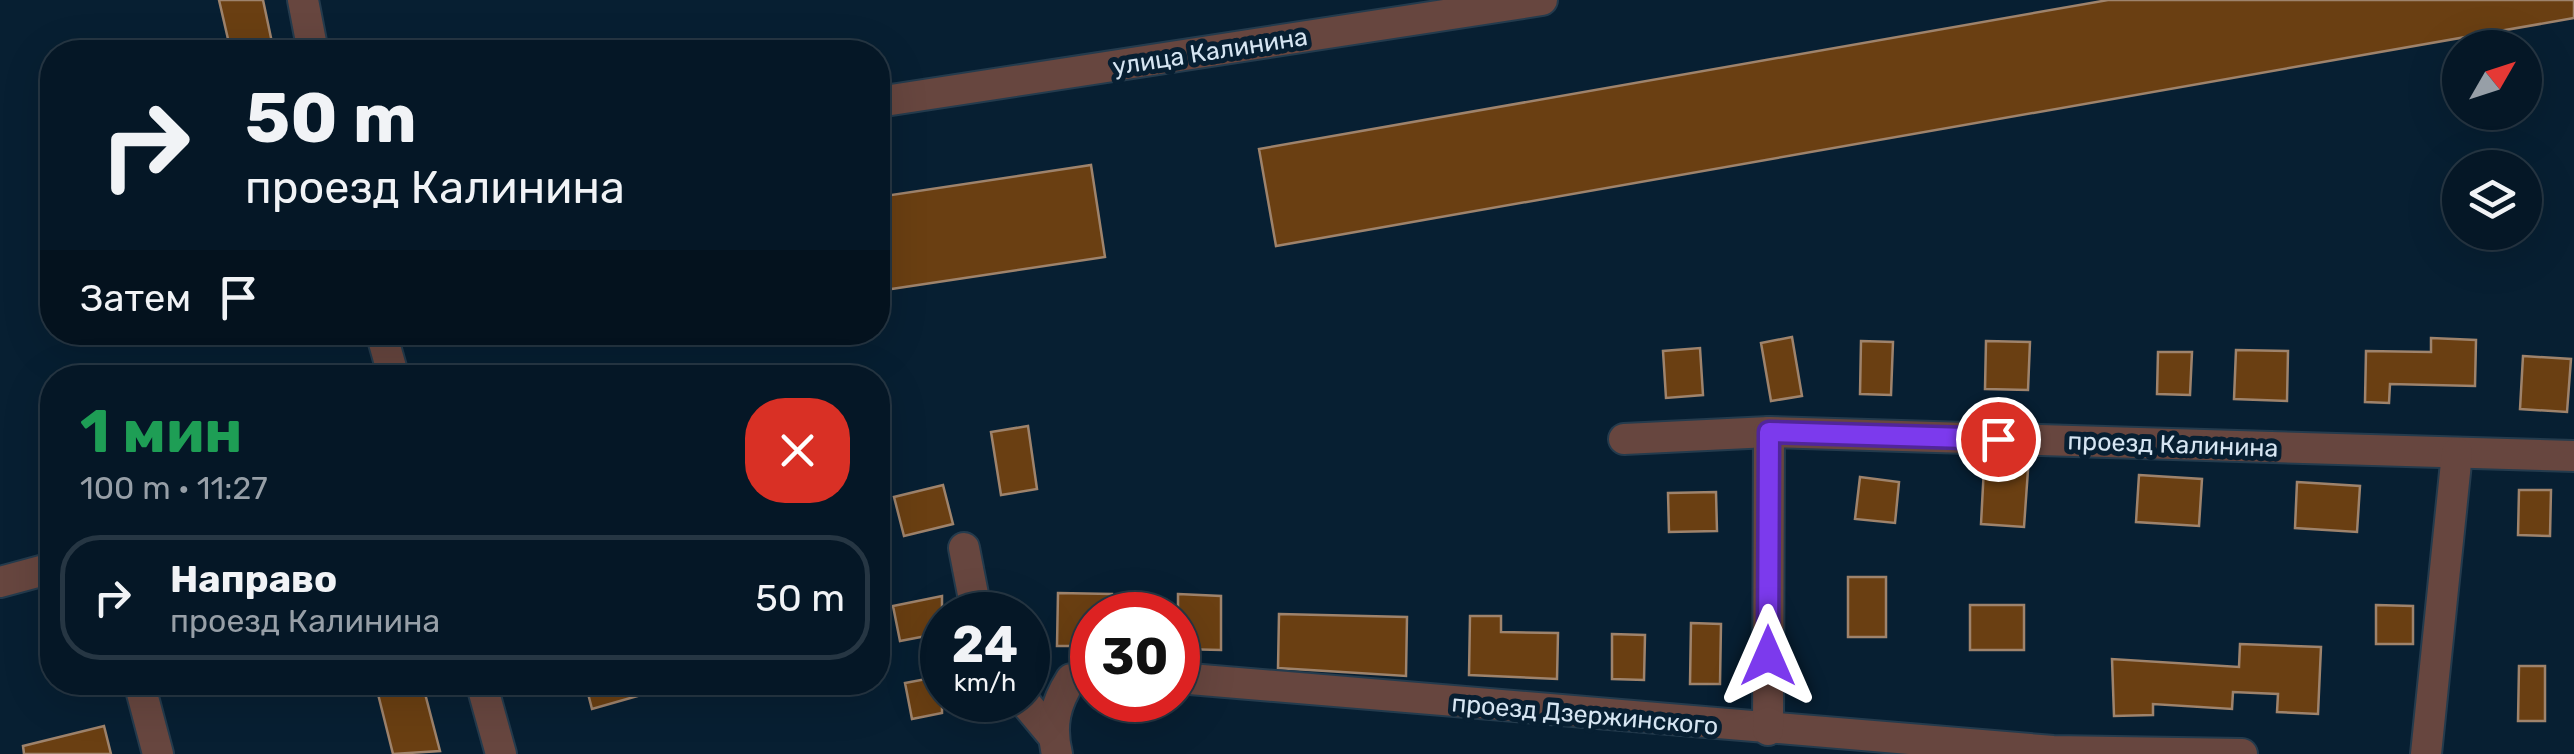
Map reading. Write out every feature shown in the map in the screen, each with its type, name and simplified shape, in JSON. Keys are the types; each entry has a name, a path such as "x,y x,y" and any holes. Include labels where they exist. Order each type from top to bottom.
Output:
{"street":[{"path":"303,0 311,40"},
{"name":"улица Калинина","path":"890,100 1542,0"},
{"path":"1768,730 1769,432"},
{"name":"проезд Калинина","path":"1624,439 1769,432 2574,456"},
{"path":"2426,754 2457,453"},
{"path":"964,548 973,592"},
{"path":"0,582 40,571"},
{"name":"проезд Дзержинского","path":"1200,680 2053,752 2242,754"},
{"path":"1055,745 1056,704 1070,681"},
{"path":"142,695 158,754"},
{"path":"484,695 501,754"},
{"path":"1039,722 1055,745"}],"building":[{"path":"219,0 263,0 271,40 228,40"},
{"path":"2108,0 2574,0 2574,18 2506,30 2442,30 2442,41 1276,246 1259,149"},
{"path":"1091,165 1105,257 890,289 890,195"},
{"path":"1792,337 1802,396 1771,401 1761,343"},
{"path":"2431,338 2476,340 2475,386 2390,384 2389,403 2365,402 2366,351 2431,352"},
{"path":"1861,341 1893,342 1891,395 1860,394"},
{"path":"1986,341 2030,342 2028,390 1985,389"},
{"path":"1700,348 1703,395 1666,398 1663,351"},
{"path":"2236,350 2288,351 2287,401 2234,399"},
{"path":"2158,352 2192,352 2190,395 2157,394"},
{"path":"2523,356 2571,359 2567,412 2520,409"},
{"path":"1028,426 1037,489 1001,495 991,432"},
{"path":"1984,467 2028,470 2024,527 1981,524"},
{"path":"2139,475 2202,479 2199,526 2136,522"},
{"path":"1860,477 1899,482 1895,523 1855,519"},
{"path":"2297,482 2360,486 2357,532 2295,528"},
{"path":"943,485 953,524 904,536 894,497"},
{"path":"2519,490 2551,490 2550,536 2518,535"},
{"path":"1716,492 1717,531 1669,532 1668,493"},
{"path":"1848,577 1886,577 1886,637 1848,637"},
{"path":"1058,593 1070,593 1070,646 1057,646"},
{"path":"1200,595 1221,596 1221,650 1200,650"},
{"path":"920,600 920,637 900,641 893,606"},
{"path":"1970,605 2024,605 2024,650 1970,650"},
{"path":"2376,605 2413,606 2413,644 2376,644"},
{"path":"1279,614 1407,617 1406,676 1278,668"},
{"path":"1470,616 1501,616 1501,632 1558,633 1557,679 1469,675"},
{"path":"1691,623 1721,624 1720,684 1690,684"},
{"path":"1612,634 1645,635 1644,680 1612,679"},
{"path":"2240,644 2321,647 2318,714 2277,712 2278,694 2233,692 2232,709 2153,704 2153,715 2114,716 2112,659 2239,667"},
{"path":"2519,666 2545,666 2545,721 2518,721"},
{"path":"920,680 920,717 912,719 905,683"},
{"path":"378,695 425,695 440,751 393,754"},
{"path":"588,695 641,695 592,709"},
{"path":"104,726 111,754 24,754 23,746"}],"route":[{"path":"1768,656 1769,432 1998,439"}]}
